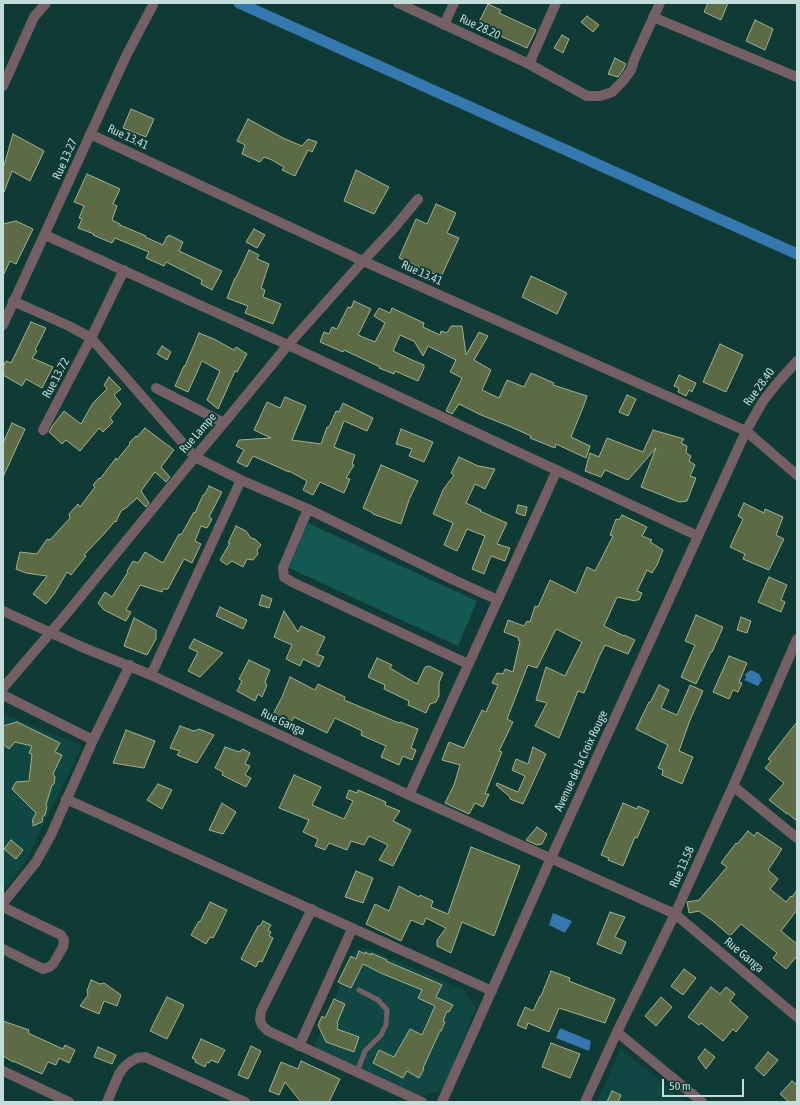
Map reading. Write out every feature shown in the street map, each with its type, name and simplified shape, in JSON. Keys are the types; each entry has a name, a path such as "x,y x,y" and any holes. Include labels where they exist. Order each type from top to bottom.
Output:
{"street":[{"path":"3,86 34,17 46,3"},
{"name":"Rue 28.20","path":"398,3 529,64 587,96 600,96 612,92 623,81 630,70 653,17"},
{"path":"444,25 454,3"},
{"path":"529,64 556,3"},
{"path":"660,3 653,17 797,77"},
{"name":"Rue 13.27","path":"3,325 127,54 152,5"},
{"name":"Rue 13.41","path":"90,134 363,261 746,431 797,475"},
{"name":"Rue Lampe","path":"3,688 68,612 288,345 394,228 418,199"},
{"path":"45,235 288,345 698,536"},
{"name":"Rue 13.72","path":"43,430 91,338 124,270"},
{"path":"13,301 69,326 91,338 195,457 241,480 308,509 498,600"},
{"name":"Rue 28.40","path":"746,431 763,401 797,361"},
{"path":"156,388 224,423"},
{"name":"Avenue de la Croix Rouge","path":"442,1102 551,858 746,431"},
{"path":"409,795 557,470"},
{"path":"151,675 241,480"},
{"path":"308,509 283,568 284,577 468,664"},
{"name":"Rue Ganga","path":"3,611 82,647 151,675 409,795 675,914 797,1017"},
{"name":"Rue 13.58","path":"585,1102 794,659 797,640"},
{"path":"3,903 36,862 51,835 66,798 93,740 130,666"},
{"path":"3,695 93,740"},
{"path":"733,786 797,838"},
{"path":"66,798 352,929 492,991"},
{"path":"3,907 61,935 64,940 63,947 53,964 43,969 3,949"},
{"path":"312,910 262,1011 260,1016 262,1025 299,1046 422,1102"},
{"path":"299,1046 352,929"},
{"path":"617,1032 702,1102"},
{"path":"107,1102 119,1074 124,1067 137,1058 145,1057 245,1102"},
{"path":"3,1071 69,1102"}],"lane":[{"path":"357,1072 365,1051 381,1035 386,1025 387,1010 378,1000 359,990"}],"shaded area":[{"path":"3,714 82,746 25,863 3,891"},
{"path":"365,948 461,988 476,1007 444,1089 415,1099 317,1054 316,1042 355,951"},
{"path":"621,1049 685,1102 597,1102"}],"green space":[{"path":"308,523 477,601 458,646 289,568"}],"water":[{"path":"751,670 759,674 762,680 758,686 744,680 746,678 745,674"},
{"path":"553,913 572,921 565,933 549,925"},
{"path":"560,1028 591,1041 589,1051 556,1038"}],"building":[{"path":"708,3 728,3 721,20 704,12"},
{"path":"488,4 501,10 499,13 536,30 527,48 498,35 500,32 479,22"},
{"path":"587,16 599,25 593,32 581,22"},
{"path":"755,20 773,29 765,50 746,41"},
{"path":"562,35 569,39 563,53 554,48"},
{"path":"615,58 626,64 618,77 608,74"},
{"path":"131,109 154,119 146,137 123,128"},
{"path":"248,119 283,138 302,146 308,139 317,142 312,152 308,150 295,176 282,170 284,167 272,160 264,157 260,162 242,154 245,145 237,141"},
{"path":"13,134 44,151 30,181 12,171 4,192 3,169"},
{"path":"356,170 389,187 374,214 344,201"},
{"path":"87,174 120,189 113,204 117,206 112,220 163,245 167,236 168,237 169,235 183,242 179,251 222,271 212,290 201,284 202,280 166,262 164,266 146,258 149,252 115,238 112,243 78,228 82,219 79,218 84,206 74,202"},
{"path":"436,204 456,213 447,233 459,238 441,277 399,258 416,219 427,224"},
{"path":"16,221 33,229 16,264 10,261 3,276 3,224"},
{"path":"254,229 265,235 257,248 246,242"},
{"path":"249,250 259,255 257,259 269,264 261,288 265,290 263,297 281,304 273,324 245,313 248,306 227,298"},
{"path":"531,276 567,293 557,314 522,297"},
{"path":"354,301 371,309 358,335 375,342 385,323 374,316 379,308 390,313 392,308 424,323 423,327 440,335 441,331 447,333 451,326 462,326 466,355 479,332 488,336 474,360 491,370 482,390 499,398 507,380 524,387 531,373 554,383 553,385 587,396 571,437 590,446 586,458 556,444 555,448 530,438 531,436 459,404 452,414 446,411 462,378 450,372 456,360 428,346 423,356 414,341 400,335 393,351 424,365 418,381 395,371 394,374 344,350 343,352 320,342 324,332 329,334 332,327 337,329 348,307 351,308"},
{"path":"31,322 46,328 35,350 37,351 32,358 53,367 42,388 26,379 22,386 3,375 3,367 6,361 11,363"},
{"path":"199,333 234,350 236,347 247,354 237,372 235,371 218,409 207,400 220,371 202,361 188,392 175,386"},
{"path":"720,344 743,355 726,392 703,382"},
{"path":"162,346 171,352 167,360 157,354"},
{"path":"679,375 696,383 692,392 689,390 686,396 678,392 679,388 674,386"},
{"path":"109,377 121,389 114,395 121,404 110,418 113,422 103,432 99,428 80,451 66,440 62,444 49,432 53,425 64,411 81,424 93,403 107,389 104,385"},
{"path":"627,395 636,399 628,416 619,412"},
{"path":"285,397 306,406 292,440 321,444 327,427 329,427 336,411 339,412 343,403 373,418 367,431 344,421 334,447 355,455 352,464 354,465 346,478 350,479 344,493 320,482 313,495 303,490 307,481 289,471 253,456 247,467 237,462 244,450 236,446 239,440 271,438 254,430 267,402 280,408"},
{"path":"12,423 25,429 3,477 3,443"},
{"path":"145,428 174,450 161,467 170,477 166,482 155,472 141,491 149,503 146,507 137,498 121,511 116,522 115,521 84,555 86,556 71,575 67,572 54,594 46,604 33,594 47,576 26,573 16,569 20,552 37,554 47,539 50,540 70,518 69,514 78,504 80,507 95,487 93,485 99,478 100,479 116,458 117,460 130,444 129,443"},
{"path":"401,429 433,442 424,462 409,456 412,449 396,444"},
{"path":"653,430 684,439 681,443 687,446 686,453 691,456 689,461 695,465 690,476 696,478 687,501 679,502 641,487 656,448 628,480 605,470 601,477 585,471 590,453 599,457 607,438 643,452"},
{"path":"459,457 478,466 495,469 485,489 475,484 466,503 507,523 497,544 510,548 505,561 491,556 484,574 472,569 485,536 467,529 457,551 444,545 453,523 433,514 443,490 454,475 451,473"},
{"path":"381,465 418,481 409,500 401,524 373,514 363,508"},
{"path":"209,486 222,492 209,517 212,519 207,528 201,526 195,541 201,544 192,563 184,559 168,589 163,589 162,592 140,585 126,610 131,612 126,621 104,610 98,603 105,592 112,597 128,572 127,571 133,561 138,563 145,552 163,563 179,534 181,535 194,512 195,513"},
{"path":"744,503 764,513 765,509 783,517 776,535 784,539 769,570 743,559 745,554 730,547 743,519 738,516"},
{"path":"518,505 527,507 525,516 516,513"},
{"path":"622,515 647,527 642,536 652,540 650,542 663,550 652,573 647,570 637,591 642,593 639,600 635,601 617,597 604,626 635,640 628,654 605,645 584,693 578,691 559,738 535,726 547,703 536,700 546,667 565,676 582,642 556,629 537,668 528,665 507,719 513,722 499,751 502,752 485,794 489,794 483,807 475,803 469,814 445,803 454,785 460,765 442,760 449,742 464,748 482,710 486,712 498,685 492,683 497,673 503,674 505,669 513,672 520,641 518,640 519,638 504,632 508,620 524,626 527,621 530,622 535,606 538,607 550,580 576,593 587,567 595,571 613,536 610,535 616,519 619,520"},
{"path":"236,526 246,531 251,538 255,539 261,545 257,550 258,554 253,560 247,559 243,567 232,561 227,565 220,560 230,543 228,543"},
{"path":"769,577 787,585 781,600 785,602 781,612 758,602"},
{"path":"262,595 272,599 269,608 259,605"},
{"path":"220,607 247,620 243,629 216,616"},
{"path":"284,611 298,632 301,626 325,637 317,654 324,657 319,667 303,659 300,666 286,659 292,645 274,637"},
{"path":"696,615 723,627 696,684 681,677 695,645 685,641"},
{"path":"741,617 751,621 747,633 737,630"},
{"path":"134,618 156,630 156,639 147,655 124,646"},
{"path":"194,639 223,653 200,677 188,671 198,652 189,648"},
{"path":"729,656 747,663 739,682 742,683 738,692 733,690 729,699 713,692"},
{"path":"377,658 392,665 390,668 417,684 425,667 429,666 443,673 439,683 439,696 436,702 430,704 426,713 408,705 409,701 384,689 385,685 368,677"},
{"path":"249,660 270,670 265,682 267,685 262,697 258,694 255,701 237,691 242,681 239,679"},
{"path":"290,677 315,690 318,684 345,697 344,700 399,723 400,722 418,729 411,748 416,750 412,760 403,756 399,765 381,757 386,746 361,735 362,731 335,718 327,733 294,717 290,724 272,716"},
{"path":"659,685 669,690 661,708 677,715 690,685 703,691 690,720 679,751 693,757 682,784 662,775 663,770 658,768 668,745 636,729"},
{"path":"17,722 60,743 55,752 62,755 53,774 55,777 54,784 52,785 46,805 45,815 43,816 42,822 33,826 32,821 36,813 12,789 16,782 29,781 32,754 29,753 32,746 15,742 9,749 3,744 3,726"},
{"path":"797,722 797,821 769,800 784,783 765,768 771,761 768,759"},
{"path":"180,726 194,731 199,729 214,735 197,763 177,755 180,751 170,748"},
{"path":"126,730 155,741 144,768 113,763"},
{"path":"225,747 239,752 243,749 250,753 245,764 250,766 245,775 251,778 246,787 222,775 223,772 215,768"},
{"path":"533,747 546,754 523,804 510,799 510,797 496,785 497,783 518,792 525,776 512,770 516,759 528,764"},
{"path":"294,775 321,787 312,805 344,819 353,801 346,798 349,790 357,793 358,790 386,802 385,805 400,811 393,821 411,830 393,866 379,860 388,845 369,836 364,845 351,841 347,850 329,843 325,850 315,846 318,839 303,832 309,820 279,808"},
{"path":"158,784 172,790 162,809 147,800"},
{"path":"222,803 236,812 223,834 209,830"},
{"path":"623,803 637,809 638,806 649,811 637,838 635,837 623,866 608,860 609,858 601,855"},
{"path":"537,827 547,834 542,844 537,845 526,840"},
{"path":"748,831 754,836 757,832 782,849 768,870 778,879 770,889 786,902 797,890 797,910 781,931 797,944 797,956 786,969 773,958 777,953 741,924 730,936 699,911 689,913 687,902 699,900 727,867 721,863 736,843 737,844"},
{"path":"11,840 23,850 16,859 4,849"},
{"path":"471,847 520,866 494,936 462,922 451,953 437,946 437,940 446,928 426,918 423,925 411,920 401,941 366,924 375,904 389,911 399,886 419,897 420,895 433,901 431,907 448,914"},
{"path":"356,871 373,878 363,903 345,897"},
{"path":"210,902 227,910 213,938 210,937 206,944 191,935 199,921 200,922"},
{"path":"610,912 625,917 615,937 626,942 621,954 597,944"},
{"path":"263,921 271,925 268,930 271,932 269,936 273,938 262,962 259,961 256,967 241,959 258,926 260,926"},
{"path":"359,951 371,955 371,953 442,985 436,997 453,1005 449,1012 447,1011 443,1021 445,1022 419,1078 407,1071 403,1078 373,1063 379,1050 394,1057 410,1029 422,1035 435,1006 418,998 422,990 363,964 351,988 338,982 351,956 356,959"},
{"path":"684,969 696,978 683,995 671,986"},
{"path":"551,971 570,978 569,981 615,999 605,1023 559,1008 549,1032 528,1023 526,1029 517,1025 525,1007 533,1011"},
{"path":"91,980 100,984 104,983 121,995 117,1006 104,1001 99,1014 80,1006 88,995 87,991"},
{"path":"711,987 720,994 726,987 735,994 730,1001 748,1017 736,1032 733,1029 723,1041 701,1023 699,1025 688,1017"},
{"path":"167,997 184,1005 167,1039 150,1031"},
{"path":"661,997 672,1007 656,1026 645,1016"},
{"path":"334,999 345,1004 337,1023 337,1029 359,1037 354,1052 326,1042 318,1025 322,1016 325,1018"},
{"path":"3,1021 29,1030 28,1033 63,1049 65,1045 75,1050 69,1063 59,1058 56,1065 48,1062 42,1074 13,1062 3,1056"},
{"path":"201,1039 225,1050 218,1063 211,1060 209,1063 207,1062 205,1067 195,1062 196,1060 192,1058"},
{"path":"551,1043 580,1054 570,1078 542,1067"},
{"path":"251,1046 261,1051 248,1079 238,1075"},
{"path":"98,1047 116,1055 112,1064 94,1057"},
{"path":"705,1049 715,1057 706,1069 698,1058"},
{"path":"768,1052 778,1060 764,1076 755,1068"},
{"path":"301,1061 340,1079 329,1102 301,1102 285,1082 279,1095 269,1091 281,1062 298,1069"},
{"path":"792,1081 797,1085 797,1102 789,1102 780,1094"},
{"path":"612,1091 621,1095 618,1102 607,1102"}],"waterway":[{"path":"239,3 797,254"}]}
